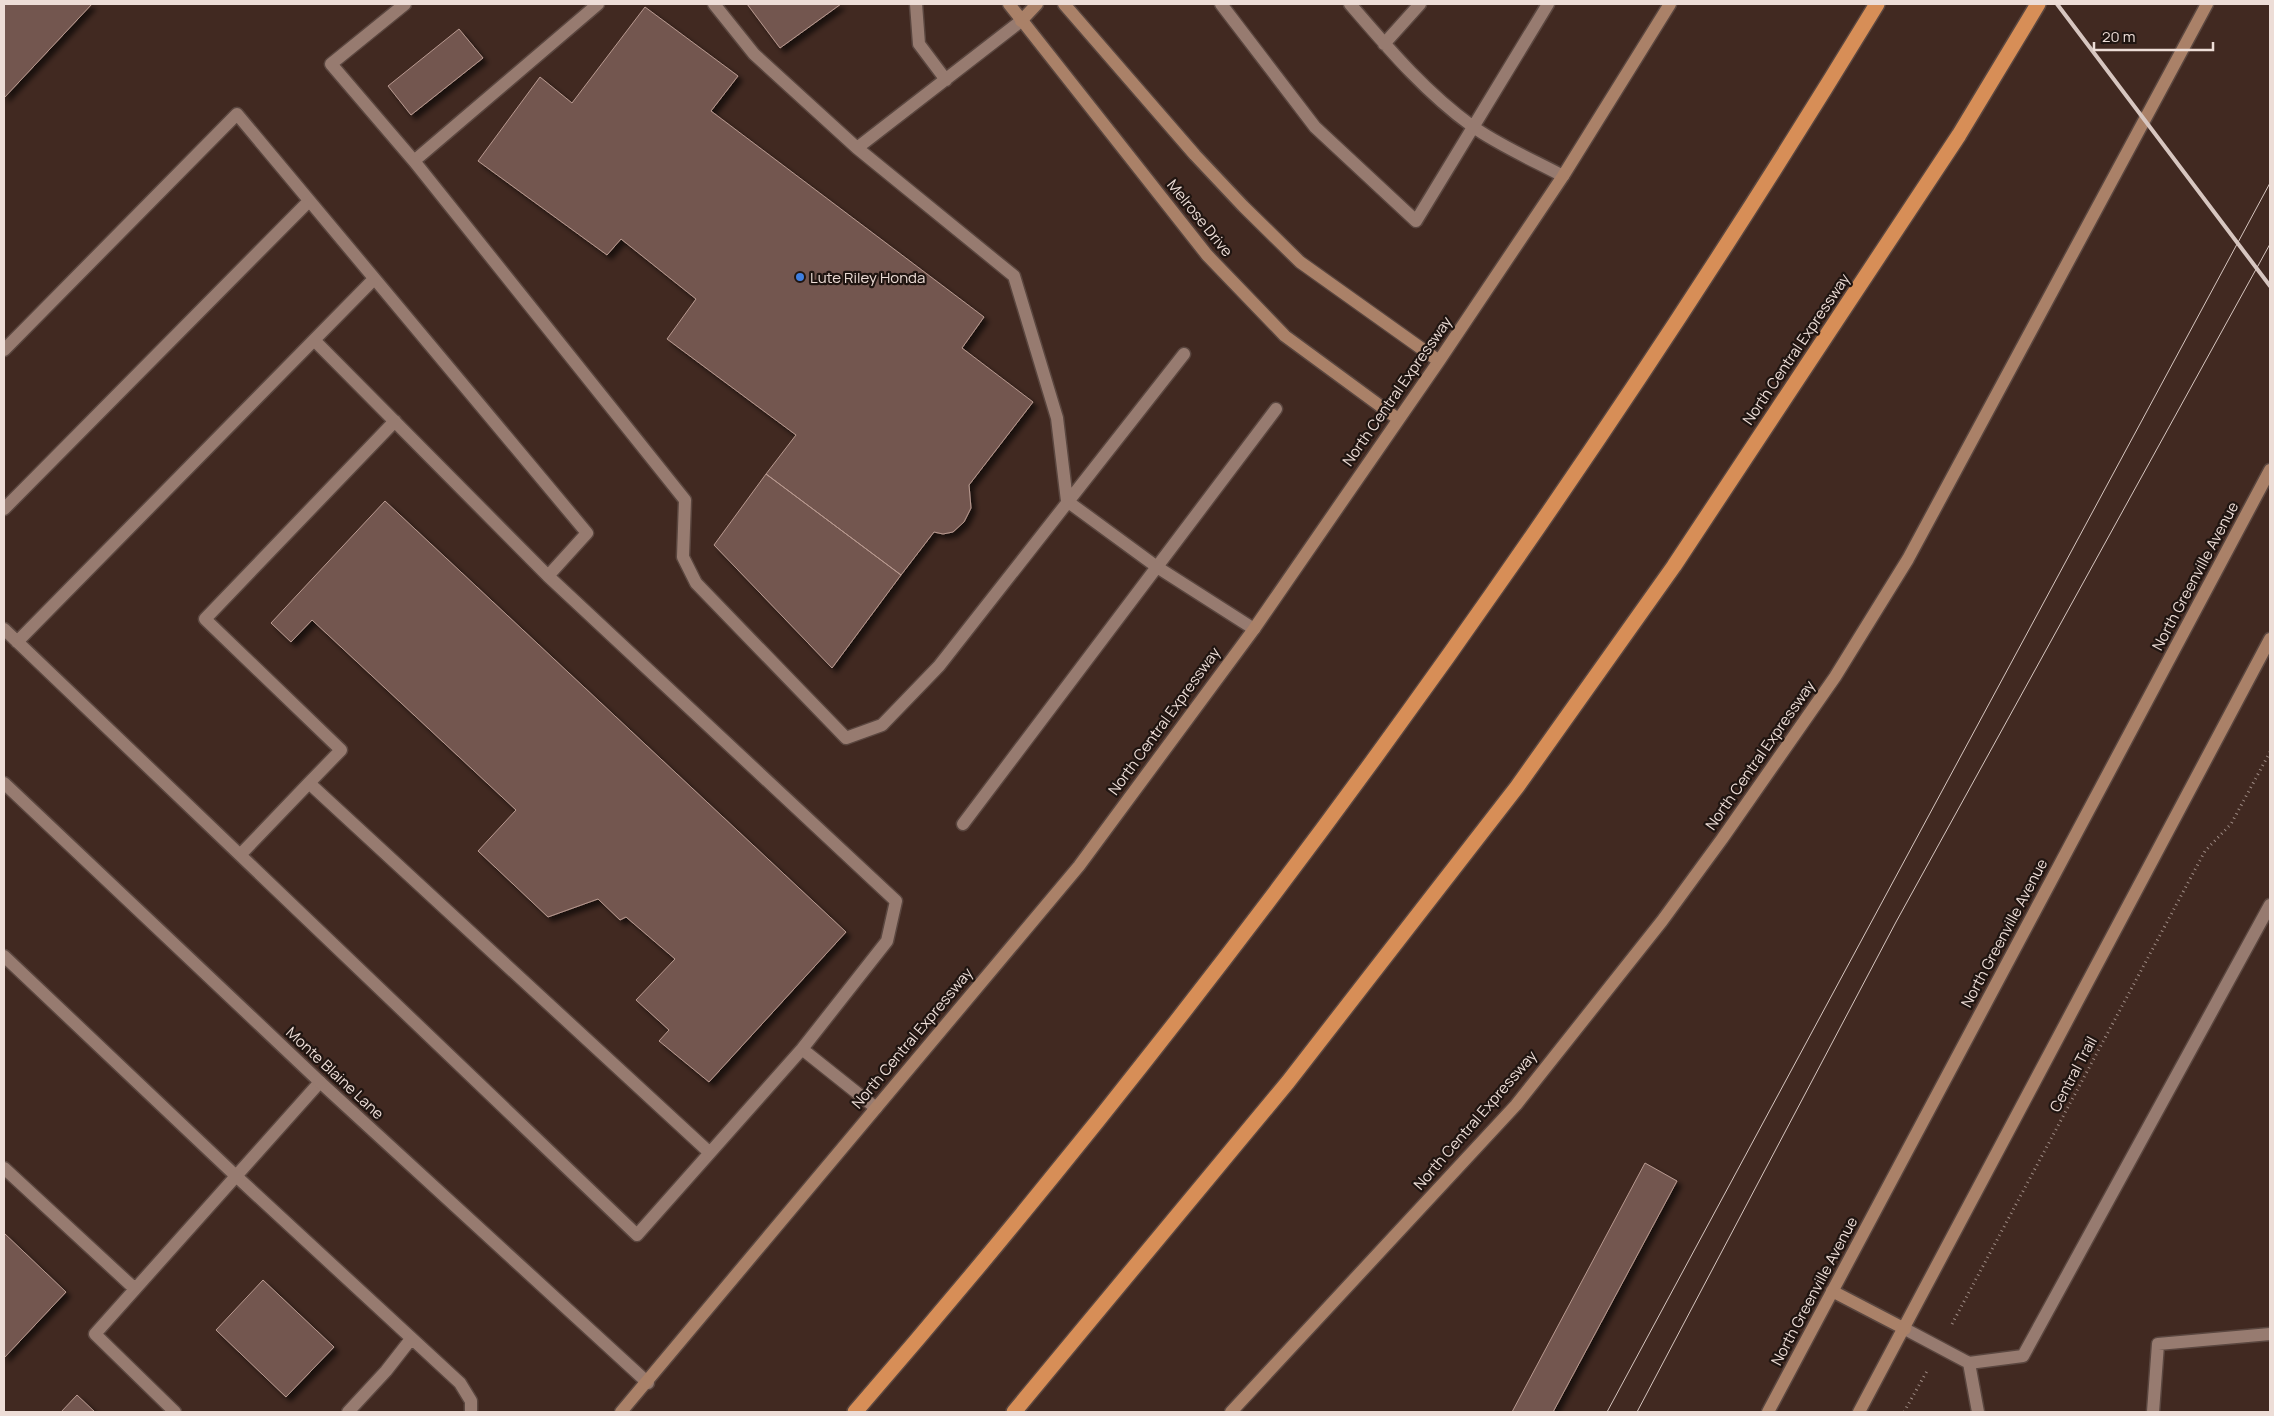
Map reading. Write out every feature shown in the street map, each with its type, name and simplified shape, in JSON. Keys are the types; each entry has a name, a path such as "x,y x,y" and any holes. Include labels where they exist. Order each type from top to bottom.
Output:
{"highway":[{"path":"855,1412 983,1262 1077,1146 1256,917 1349,793 1508,571 1598,440 1760,193 1876,4"},
{"name":"North Central Expressway","path":"1014,1412 1288,1082 1517,787 1680,558 1959,135 2038,4"}],"main road":[{"name":"Melrose Drive","path":"1009,4 1214,262 1285,336 1398,420"},
{"path":"1021,21 1037,4"},
{"path":"1064,4 1195,155 1242,206 1300,262 1439,361"},
{"name":"North Central Expressway","path":"621,1412 648,1383 1079,866 1254,629 1439,361 1563,176 1670,4"},
{"name":"North Central Expressway","path":"1231,1412 1516,1105 1662,921 1722,839 1835,677 1908,559 2207,4"},
{"name":"North Greenville Avenue","path":"1768,1412 2270,470"},
{"path":"1859,1412 2270,639"},
{"path":"1832,1291 1905,1328"}],"street":[{"path":"405,4 331,64 414,161 685,500 683,557 696,582 846,738 882,725 939,666 1184,354"},
{"path":"414,161 598,4"},
{"path":"714,4 754,54 857,148 1014,276 1057,418 1067,501 1157,567 1254,629"},
{"path":"916,4 919,44 946,80"},
{"path":"1221,4 1315,127 1416,221 1548,4"},
{"path":"1350,4 1384,44 1433,95 1474,127 1563,176"},
{"path":"1384,44 1420,4"},
{"path":"857,148 1021,21"},
{"path":"4,350 237,114 374,280 588,533 548,576"},
{"path":"4,509 309,201"},
{"path":"17,642 374,280"},
{"path":"4,629 637,1236 802,1049 888,941 896,901 548,576 314,340"},
{"path":"963,824 1276,409"},
{"path":"240,855 342,750 205,620 396,421"},
{"path":"309,782 710,1153"},
{"name":"Monte Blaine Lane","path":"4,783 320,1082 648,1383"},
{"path":"1905,1328 1969,1363 2023,1356 2270,905"},
{"path":"4,956 236,1176 460,1383 471,1401 471,1412"},
{"path":"802,1049 876,1108"},
{"path":"176,1412 95,1334 320,1082"},
{"path":"4,1168 135,1289"},
{"path":"2153,1412 2158,1344 2270,1334"},
{"path":"348,1412 386,1372 411,1339"},
{"path":"1969,1363 1978,1412"}],"path":[{"name":"Central Trail","path":"1904,1412 2205,850 2232,824 2270,752"}],"building":[{"path":"4,4 92,4 4,98"},
{"path":"747,4 841,4 780,48"},
{"name":"Lute Riley Honda","path":"645,7 738,76 711,111 984,317 962,348 1033,402 969,485 971,508 964,522 953,532 943,534 934,532 901,575 766,474 796,435 667,339 696,299 621,239 607,255 478,161 540,77 572,103"},
{"path":"459,29 483,58 411,115 388,86"},
{"path":"766,474 901,575 832,668 714,545"},
{"path":"385,501 846,932 709,1082 659,1041 669,1030 636,1000 675,959 626,917 620,920 598,899 548,917 478,851 516,810 312,620 291,642 271,623"},
{"path":"1645,1163 1677,1181 1553,1412 1512,1412"},
{"path":"4,1233 66,1292 4,1358"},
{"path":"263,1280 334,1347 286,1397 216,1330"},
{"path":"77,1395 95,1412 61,1412"}],"tram line":[{"path":"1607,1412 2270,183"},
{"path":"1637,1412 1896,922 2270,244"}],"railway":[{"path":"2057,4 2270,286"}],"place":[{"name":"Lute Riley Honda","path":"800,277"}]}
